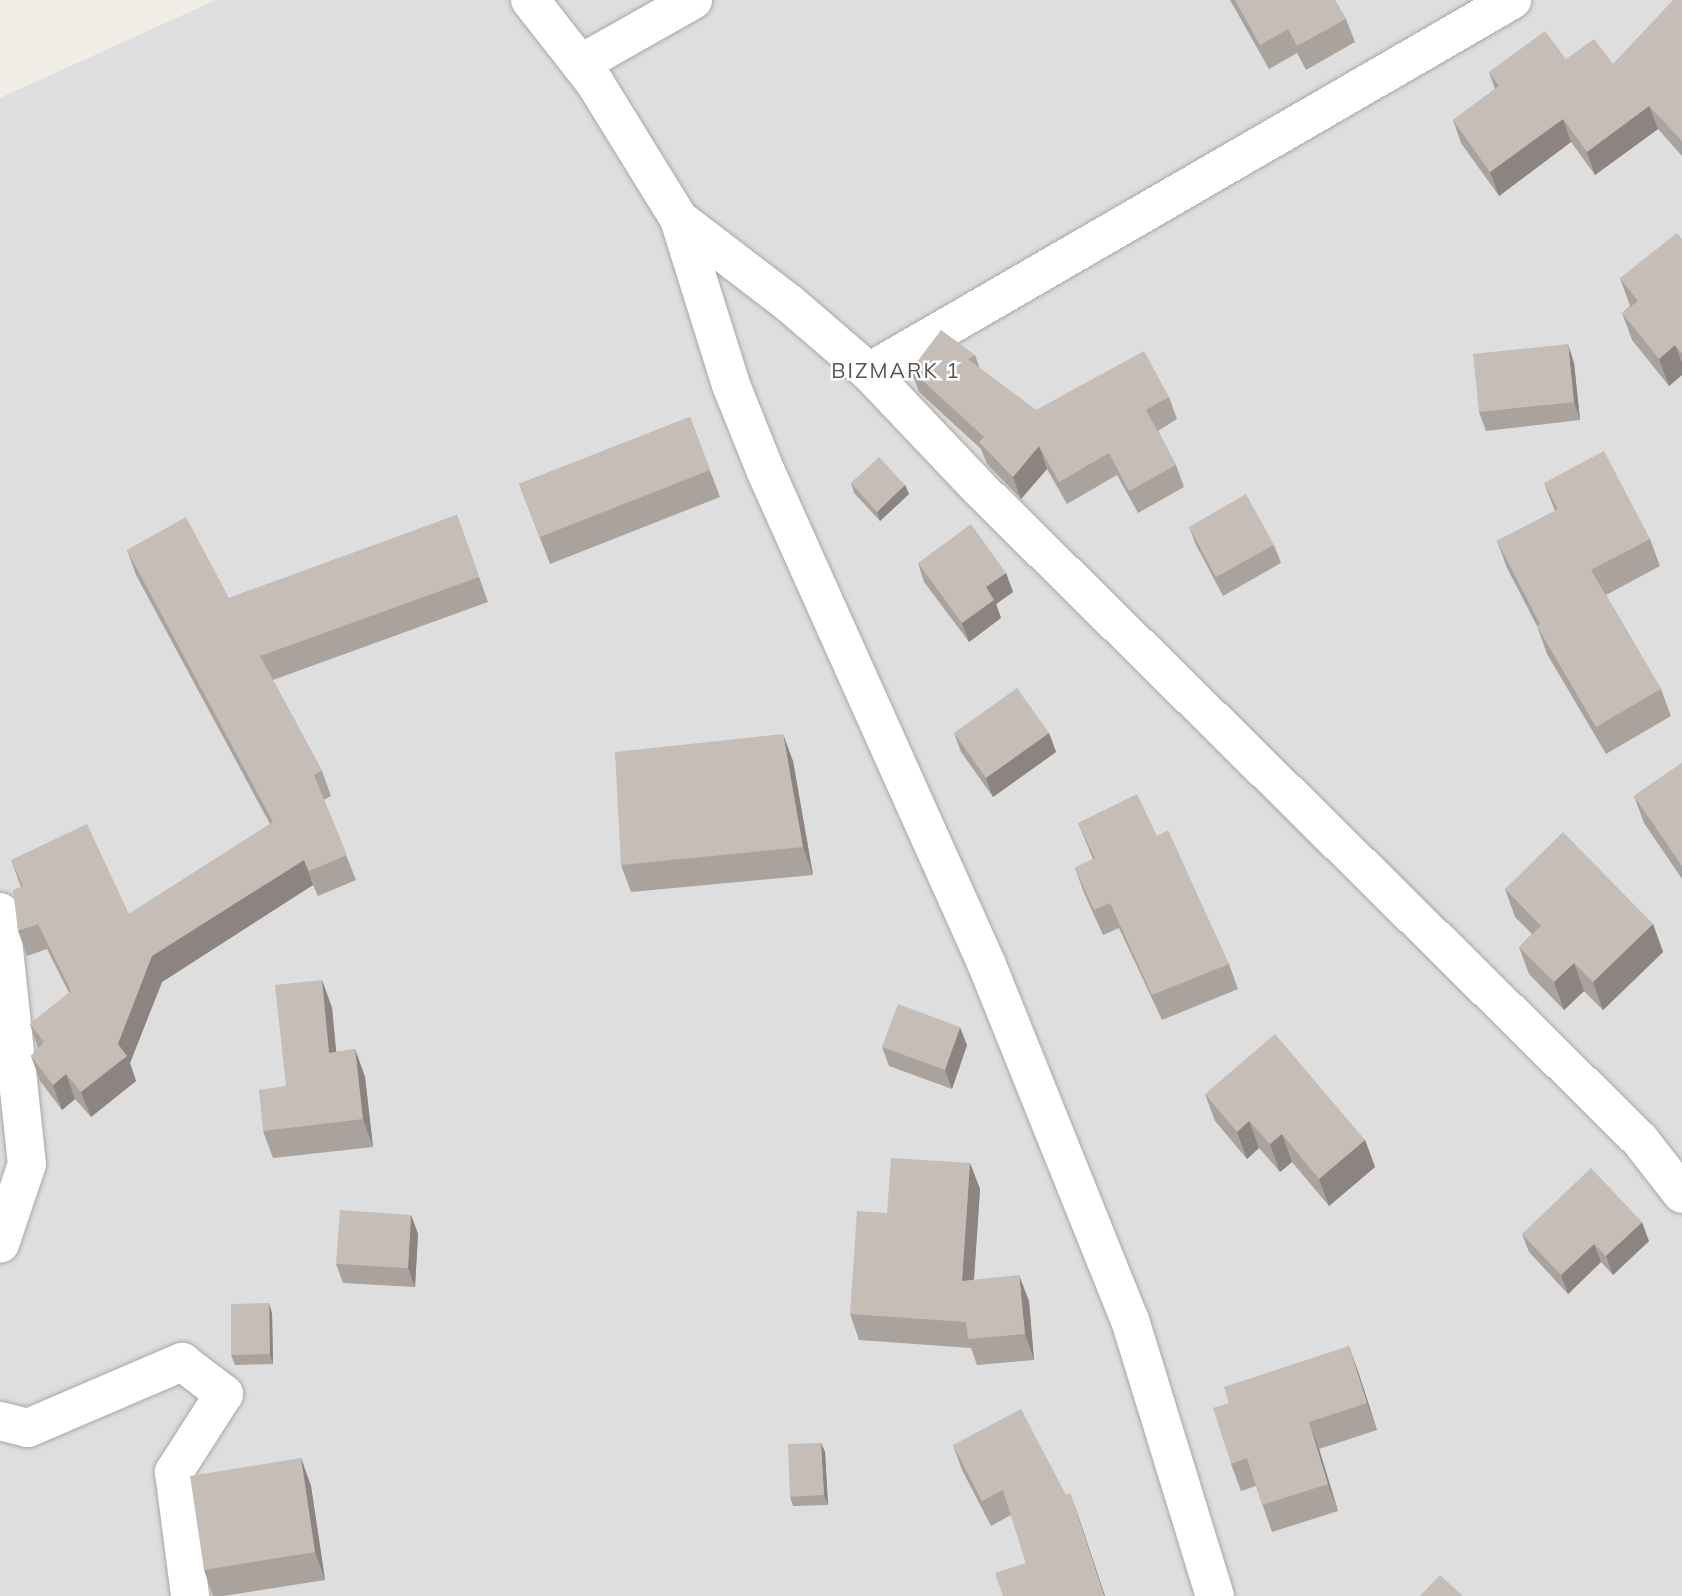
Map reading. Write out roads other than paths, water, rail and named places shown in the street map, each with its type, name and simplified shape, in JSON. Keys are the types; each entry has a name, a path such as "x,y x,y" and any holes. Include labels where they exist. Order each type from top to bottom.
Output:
{"street":[{"path":"530,0 580,64 634,142 679,219 727,372 766,472 986,965 1130,1320 1215,1596"},
{"path":"580,64 693,0"},
{"path":"869,372 1512,0"},
{"path":"679,219 790,303 869,372 980,489 1640,1140 1682,1194"},
{"path":"0,912 26,1164 0,1244"},
{"path":"0,1421 28,1427 182,1362 224,1394 174,1472 190,1596"}],"district":[{"name":"BIZMARK 1","path":"896,370"}]}
